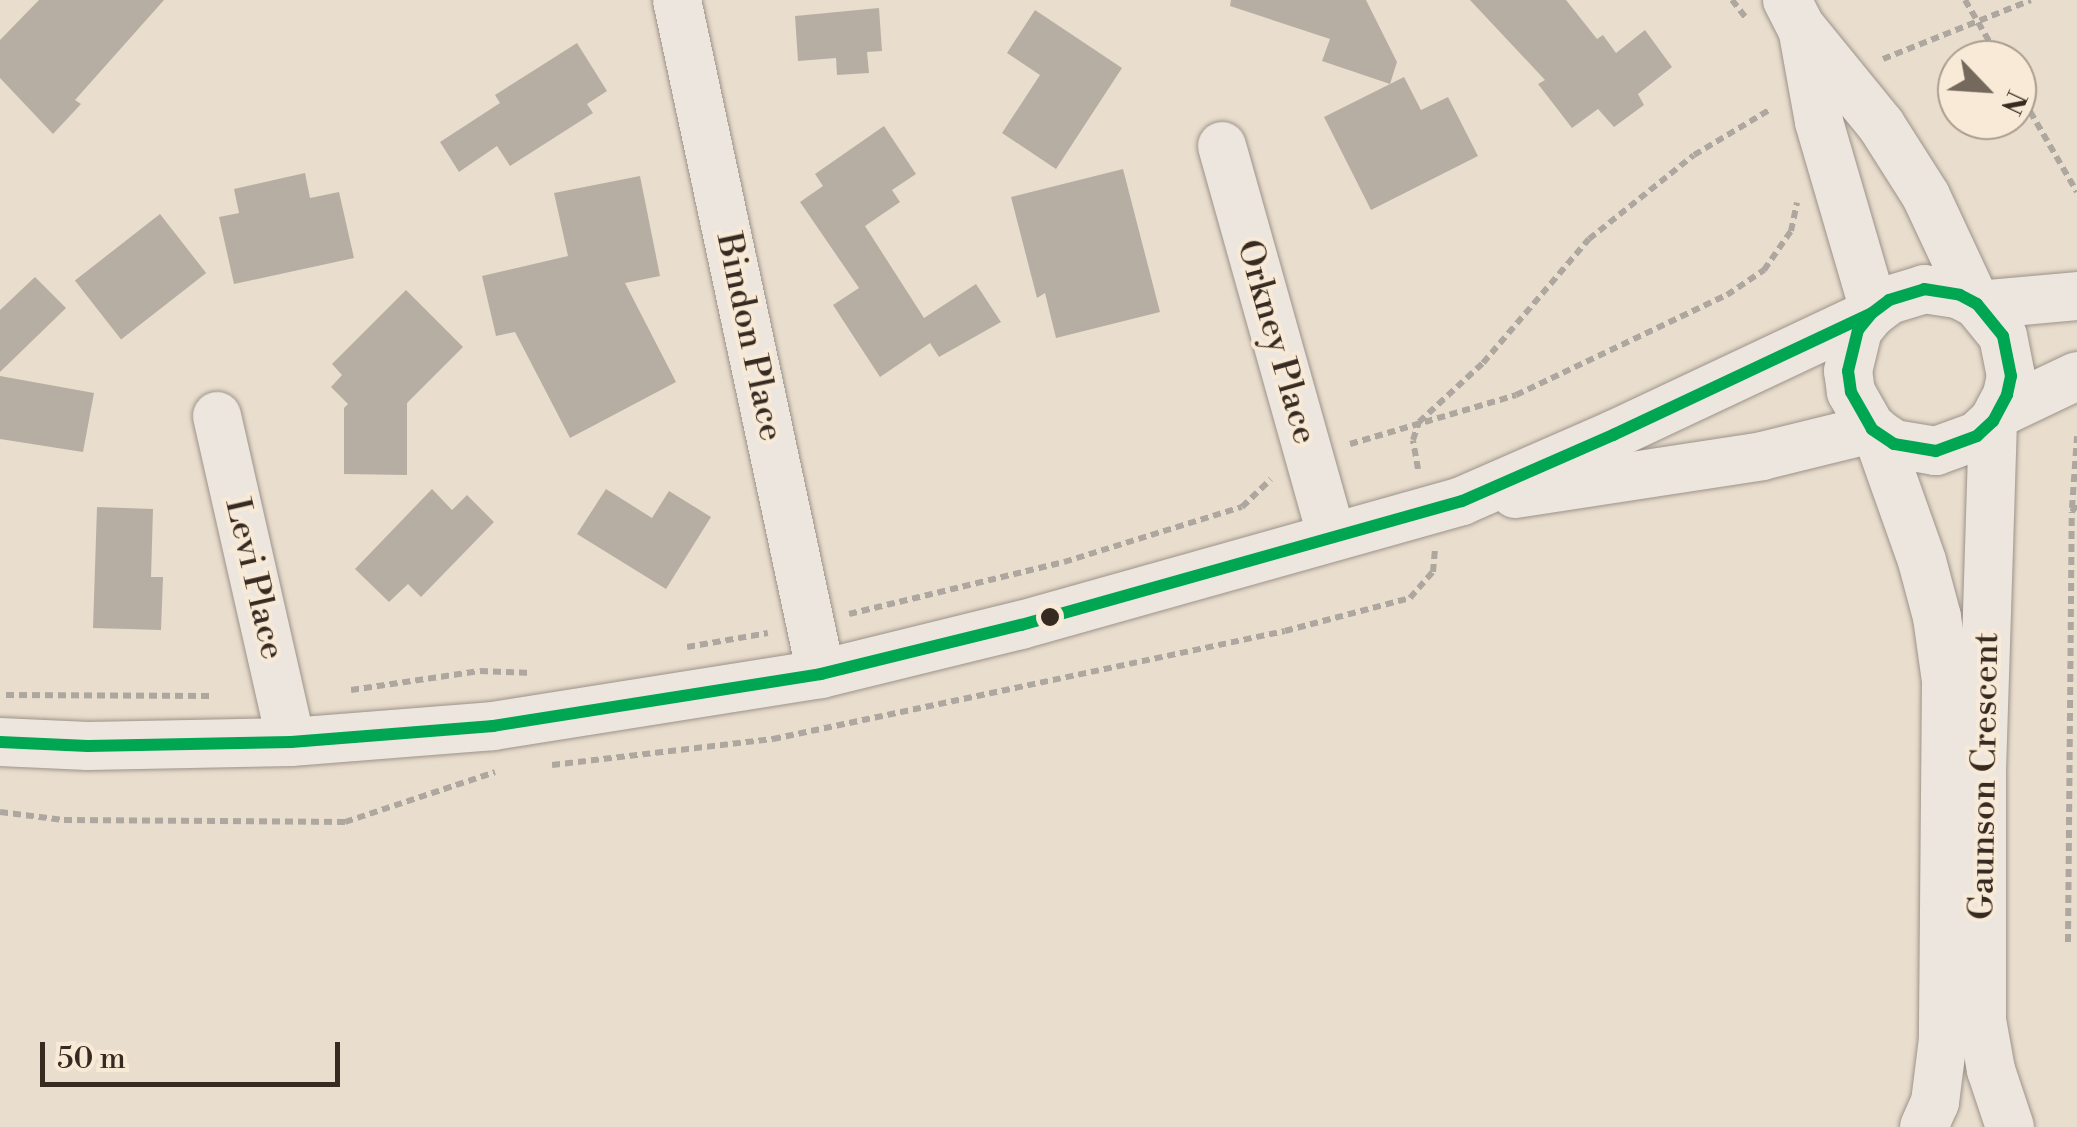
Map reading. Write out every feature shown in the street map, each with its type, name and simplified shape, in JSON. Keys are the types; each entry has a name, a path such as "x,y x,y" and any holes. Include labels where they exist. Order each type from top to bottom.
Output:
{"street":[{"name":"Bindon Place","path":"677,0 821,674"},
{"path":"1780,18 1881,125 1926,196 1977,304"},
{"path":"1780,18 1820,122 1873,312 1854,340 1848,371 1851,392 1874,430 1915,450 1936,452 1977,436 1996,417 2077,376"},
{"name":"Orkney Place","path":"1222,146 1332,537"},
{"path":"1443,506 1613,436 1873,312 1906,292 1924,289 1960,294 1993,319 2010,356 2007,395 1996,417"},
{"path":"1977,304 2077,296"},
{"name":"Levi Place","path":"217,416 290,742"},
{"name":"Gaunson Crescent","path":"1996,417 1982,772 1982,1020 1990,1070 2010,1127"},
{"path":"0,742 88,746 290,742 493,726 821,674 1021,625 1443,506 1762,456 1874,430"},
{"name":"Gaunson Crescent","path":"1874,430 1932,598 1946,681 1943,1039 1935,1102 1924,1127"}],"path":[{"path":"1732,0 1780,18"},
{"path":"1965,0 1988,40"},
{"path":"1877,62 2032,0"},
{"path":"1443,506 1413,440 1419,422 1483,363 1589,239 1694,155 1771,109"},
{"path":"2037,124 2077,192"},
{"path":"1334,450 1516,395 1727,295 1764,270 1790,230 1800,193"},
{"path":"2068,942 2072,512 2077,436"},
{"path":"835,617 1064,562 1242,507 1284,468"},
{"path":"2072,512 2077,504"},
{"path":"674,650 770,632"},
{"path":"336,692 480,671 539,674"},
{"path":"0,695 232,696"}],"building":[{"path":"39,0 164,0 75,100 81,104 53,134 0,78 0,40"},
{"path":"1231,0 1366,0 1397,62 1390,84 1322,61 1330,39 1230,6"},
{"path":"1470,0 1566,0 1597,39 1603,35 1616,53 1645,30 1672,67 1638,94 1644,105 1614,127 1598,109 1572,128 1538,84 1545,80"},
{"path":"879,8 882,51 867,52 869,73 837,75 836,58 798,61 795,16"},
{"path":"1035,10 1122,68 1056,169 1002,133 1040,75 1007,53"},
{"path":"577,43 607,91 587,104 593,113 510,166 497,146 459,172 440,142 500,103 495,95"},
{"path":"1404,77 1421,110 1448,97 1478,156 1371,210 1324,117"},
{"path":"884,126 916,174 892,190 900,202 865,226 924,318 976,284 1001,322 939,357 930,343 880,377 833,305 859,288 800,202 823,186 815,174"},
{"path":"1123,169 1160,312 1056,338 1045,293 1037,298 1011,197"},
{"path":"305,173 310,198 339,192 354,258 234,284 219,217 239,213 234,189"},
{"path":"640,176 660,276 625,283 676,382 570,438 515,332 496,336 482,276 568,256 554,193"},
{"path":"160,214 206,273 121,340 75,280"},
{"path":"35,277 66,308 0,372 0,310"},
{"path":"406,290 463,347 407,403 407,475 344,474 344,408 348,404 331,387 342,375 332,364"},
{"path":"0,376 94,393 83,452 0,439"},
{"path":"432,489 452,510 467,495 494,522 421,597 408,584 389,602 355,569"},
{"path":"606,489 652,518 669,491 711,517 666,589 577,534"},
{"path":"97,507 153,509 151,577 163,577 161,630 93,628"}],"transit line":[{"path":"0,742 88,746 291,742 493,726 821,674 1021,625 1462,501 1613,435 1872,313 1889,300 1924,289 1960,295 1977,304 2003,336 2011,376 2007,395 1993,421 1977,436 1936,451 1894,444 1872,429 1851,392 1848,371 1858,330 1872,313"}]}
